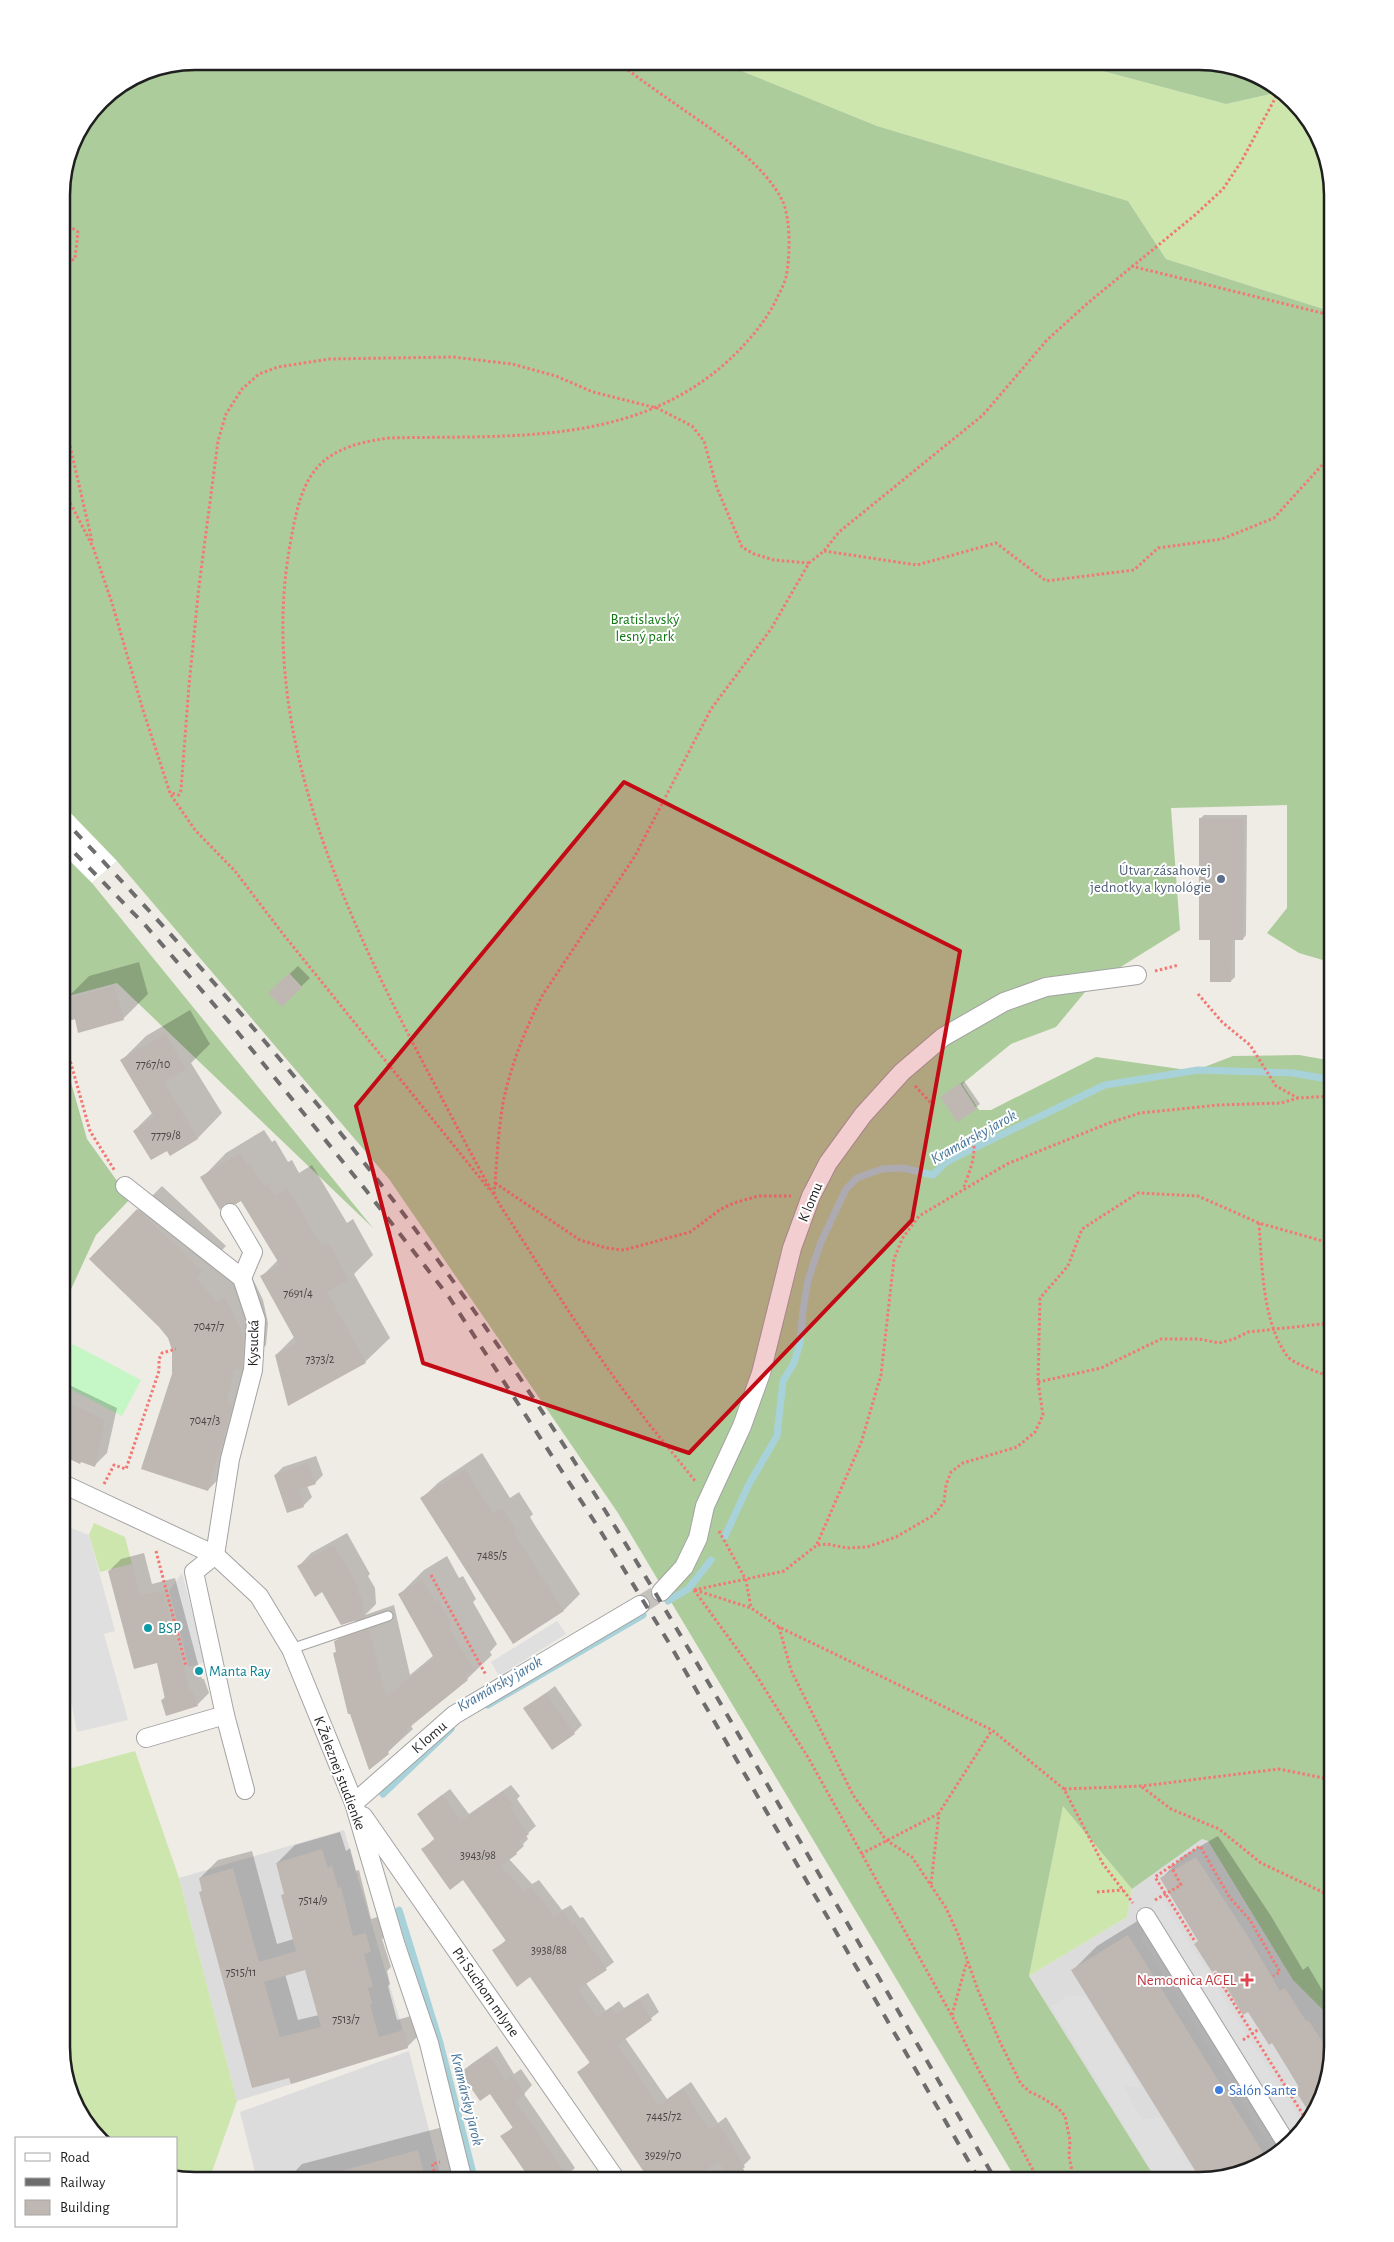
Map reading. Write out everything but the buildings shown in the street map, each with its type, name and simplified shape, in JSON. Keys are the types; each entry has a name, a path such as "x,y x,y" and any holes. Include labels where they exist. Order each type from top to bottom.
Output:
{"street":[{"name":"K lomu","path":"661,1592 684,1567 698,1538 705,1506 742,1426 758,1382 792,1248 811,1196 828,1163 864,1115 902,1072 943,1037 1004,1002 1046,987 1137,975"},
{"path":"125,1186 242,1278 253,1252 230,1213"},
{"name":"Kysucká","path":"215,1554 230,1459 253,1370 256,1320 242,1278"},
{"name":"K Železnej studienke","path":"70,1487 215,1554 259,1596 291,1649 354,1803 396,1946 429,2043 461,2172"},
{"path":"215,1554 194,1572 225,1715 246,1790"},
{"name":"K lomu","path":"354,1803 454,1715 640,1605"},
{"path":"146,1738 225,1715"},
{"name":"Pri Suchom mlyne","path":"354,1803 611,2172"},
{"path":"1146,1917 1283,2138"}],"lane":[{"path":"291,1649 332,1633 388,1616"}],"path":[{"path":"629,70 734,144 762,173 783,203 790,241 786,278 770,313 739,351 708,379 657,408 594,427 550,434 389,438 362,442 334,453 312,473 296,509 286,567 283,634 288,706 308,790 338,884 387,994 494,1195 589,1343 696,1483 705,1506 746,1580 751,1608"},
{"path":"494,1195 504,1098 530,1020 542,996 635,856 711,709 771,629 809,563 824,551 839,532 983,415 1047,340 1131,266 1196,215 1223,189 1241,162 1275,97"},
{"path":"70,226 78,232 75,259 70,261"},
{"path":"1131,266 1324,314"},
{"path":"170,793 179,795 181,790 199,586 218,441 226,414 242,389 259,374 278,367 329,359 453,357 512,364 556,376 593,392 657,408 692,426 704,441 717,488 742,547 754,554 774,560 809,563"},
{"path":"70,443 93,547 112,603 142,710 170,793 195,830 235,871 283,934 494,1195"},
{"path":"824,551 916,565 996,542 1046,581 1134,570 1158,548 1222,538 1274,518 1324,463"},
{"path":"70,501 93,547"},
{"path":"1198,994 1222,1022 1250,1046 1276,1086 1298,1098"},
{"path":"70,1060 90,1131 125,1186"},
{"path":"694,1590 784,1571 817,1545 861,1444 881,1375 894,1259 902,1239 919,1216 1007,1164 1109,1122 1140,1113 1218,1105 1281,1103 1298,1098 1324,1097"},
{"path":"964,1188 972,1161 974,1142 971,1135"},
{"path":"495,1183 580,1240 606,1248 624,1250 690,1232 721,1209 758,1196 811,1196"},
{"path":"817,1545 826,1544 847,1548 867,1546 896,1537 934,1516 944,1502 946,1486 951,1472 963,1463 1016,1447 1035,1432 1043,1415 1038,1382 1040,1298 1068,1266 1082,1228 1138,1193 1198,1196 1259,1223 1324,1241"},
{"path":"1259,1223 1265,1290 1273,1329 1289,1358 1324,1374"},
{"path":"1038,1382 1101,1368 1161,1339 1199,1338 1219,1343 1234,1339 1248,1332 1324,1323"},
{"path":"104,1484 114,1465 126,1469 159,1371 159,1359 162,1353 176,1349"},
{"path":"156,1550 186,1666"},
{"path":"430,1575 494,1691"},
{"path":"694,1590 751,1608 779,1627 992,1730 1064,1789 1103,1864 1146,1917"},
{"path":"694,1590 756,1675 809,1759 952,2016 976,2065 1034,2172"},
{"path":"779,1627 791,1670 854,1795 886,1840 912,1857 946,1908 1000,2042 1021,2084 1030,2092 1041,2096 1058,2108 1065,2116 1070,2140 1069,2156 1072,2172"},
{"path":"930,1885 939,1813 992,1730"},
{"path":"1064,1789 1142,1786 1279,1770 1324,1778"},
{"path":"1142,1786 1171,1809 1219,1829 1261,1863 1324,1893"},
{"path":"861,1854 939,1813"},
{"path":"1194,1940 1155,1876 1200,1846 1230,1898 1250,1920 1280,1972 1273,1976"},
{"path":"1146,1917 1149,1903 1181,1885 1171,1866"},
{"path":"1097,1892 1123,1890"},
{"path":"952,2016 967,1961"},
{"path":"1214,1973 1303,2115"},
{"path":"1236,2044 1259,2029"}],"highlighted area":[{"path":"624,782 960,951 912,1220 689,1453 423,1363 356,1106"}],"shaded area":[{"path":"70,1528 89,1535 115,1631 104,1634 128,1720 77,1732 70,1695"},
{"path":"182,1573 205,1662 189,1667 169,1591"},
{"path":"557,1621 566,1634 499,1676 491,1662"},
{"path":"344,1830 408,2048 237,2101 179,1878"},
{"path":"1202,1839 1208,1841 1293,1980 1324,2011 1323,2063 1314,2095 1298,2123 1287,2135 1275,2146 1254,2159 1223,2170 1207,2172 1151,2172 1029,1976 1127,1917 1132,1889"},
{"path":"1162,1900 1300,2120 1291,2131 1151,1906"},
{"path":"1145,1934 1276,2145 1271,2149 1140,1937"},
{"path":"1067,1996 1086,1996 1141,2087 1123,2086 1142,2119 1161,2118 1194,2172 1152,2172 1051,2006"},
{"path":"409,2051 440,2172 255,2172 240,2112"}],"green space":[{"name":"Bratislavský lesný park","path":"187,70 739,70 877,126 1128,201 1166,259 1324,309 1324,960 1299,953 1267,933 1287,908 1287,805 1171,808 1180,930 1090,986 1056,1027 1011,1044 962,1084 979,1110 991,1110 1096,1057 1194,1071 1233,1056 1299,1055 1324,1059 1324,2011 1293,1980 1208,1841 1202,1839 1132,1889 1063,1806 1029,1976 1151,2172 1012,2172 618,1513 389,1179 117,861 92,883 373,1228 117,983 70,996 70,187 74,163 91,126 113,101 133,87 155,77"},
{"path":"739,70 1099,70 1226,104 1272,94 1293,113 1303,126 1320,163 1324,195 1324,309 1166,259 1128,201 877,126"},
{"path":"1099,70 1207,70 1223,72 1254,83 1272,94 1226,104"},
{"path":"70,1079 87,1139 130,1199 96,1235 70,1291"},
{"path":"73,1344 141,1380 122,1416 70,1389 70,1349"},
{"path":"94,1523 125,1537 132,1564 100,1572 89,1535"},
{"path":"135,1751 179,1878 237,2101 212,2172 178,2171 178,2137 109,2137 91,2116 74,2079 70,2047 70,1769"},
{"path":"1063,1805 1132,1889 1127,1917 1029,1976"}],"pier":[{"path":"70,812 117,861 92,883 70,861"}],"waterway":[{"name":"Kramársky jarok","path":"725,1536 749,1484 777,1436 783,1381 794,1363 800,1343 808,1280 821,1242 846,1189 857,1178 882,1169 903,1168 933,1175 945,1163 966,1152 1105,1085 1198,1070 1293,1073 1324,1078"},
{"name":"Kramársky jarok","path":"668,1601 688,1589 711,1560"},
{"name":"Kramársky jarok","path":"488,1705 643,1615"},
{"name":"Kramársky jarok","path":"383,1794 451,1729"},
{"name":"Kramársky jarok","path":"399,1910 440,2043 473,2172"}],"tunnel":[{"path":"640,1605 661,1592"}],"railway":[{"path":"70,827 218,987 318,1105 413,1226 500,1348 580,1470 656,1595 731,1721 991,2172"},
{"path":"70,848 146,926 236,1030 365,1189 449,1297 598,1527 669,1643 975,2172"}],"place":[{"name":"Útvar zásahovej jednotky a kynológie","path":"1221,879"},
{"name":"BSP","path":"148,1628"},
{"name":"Manta Ray","path":"199,1671"},
{"name":"Nemocnica AGEL","path":"1247,1980"},
{"name":"Salón Sante","path":"1219,2090"}]}
